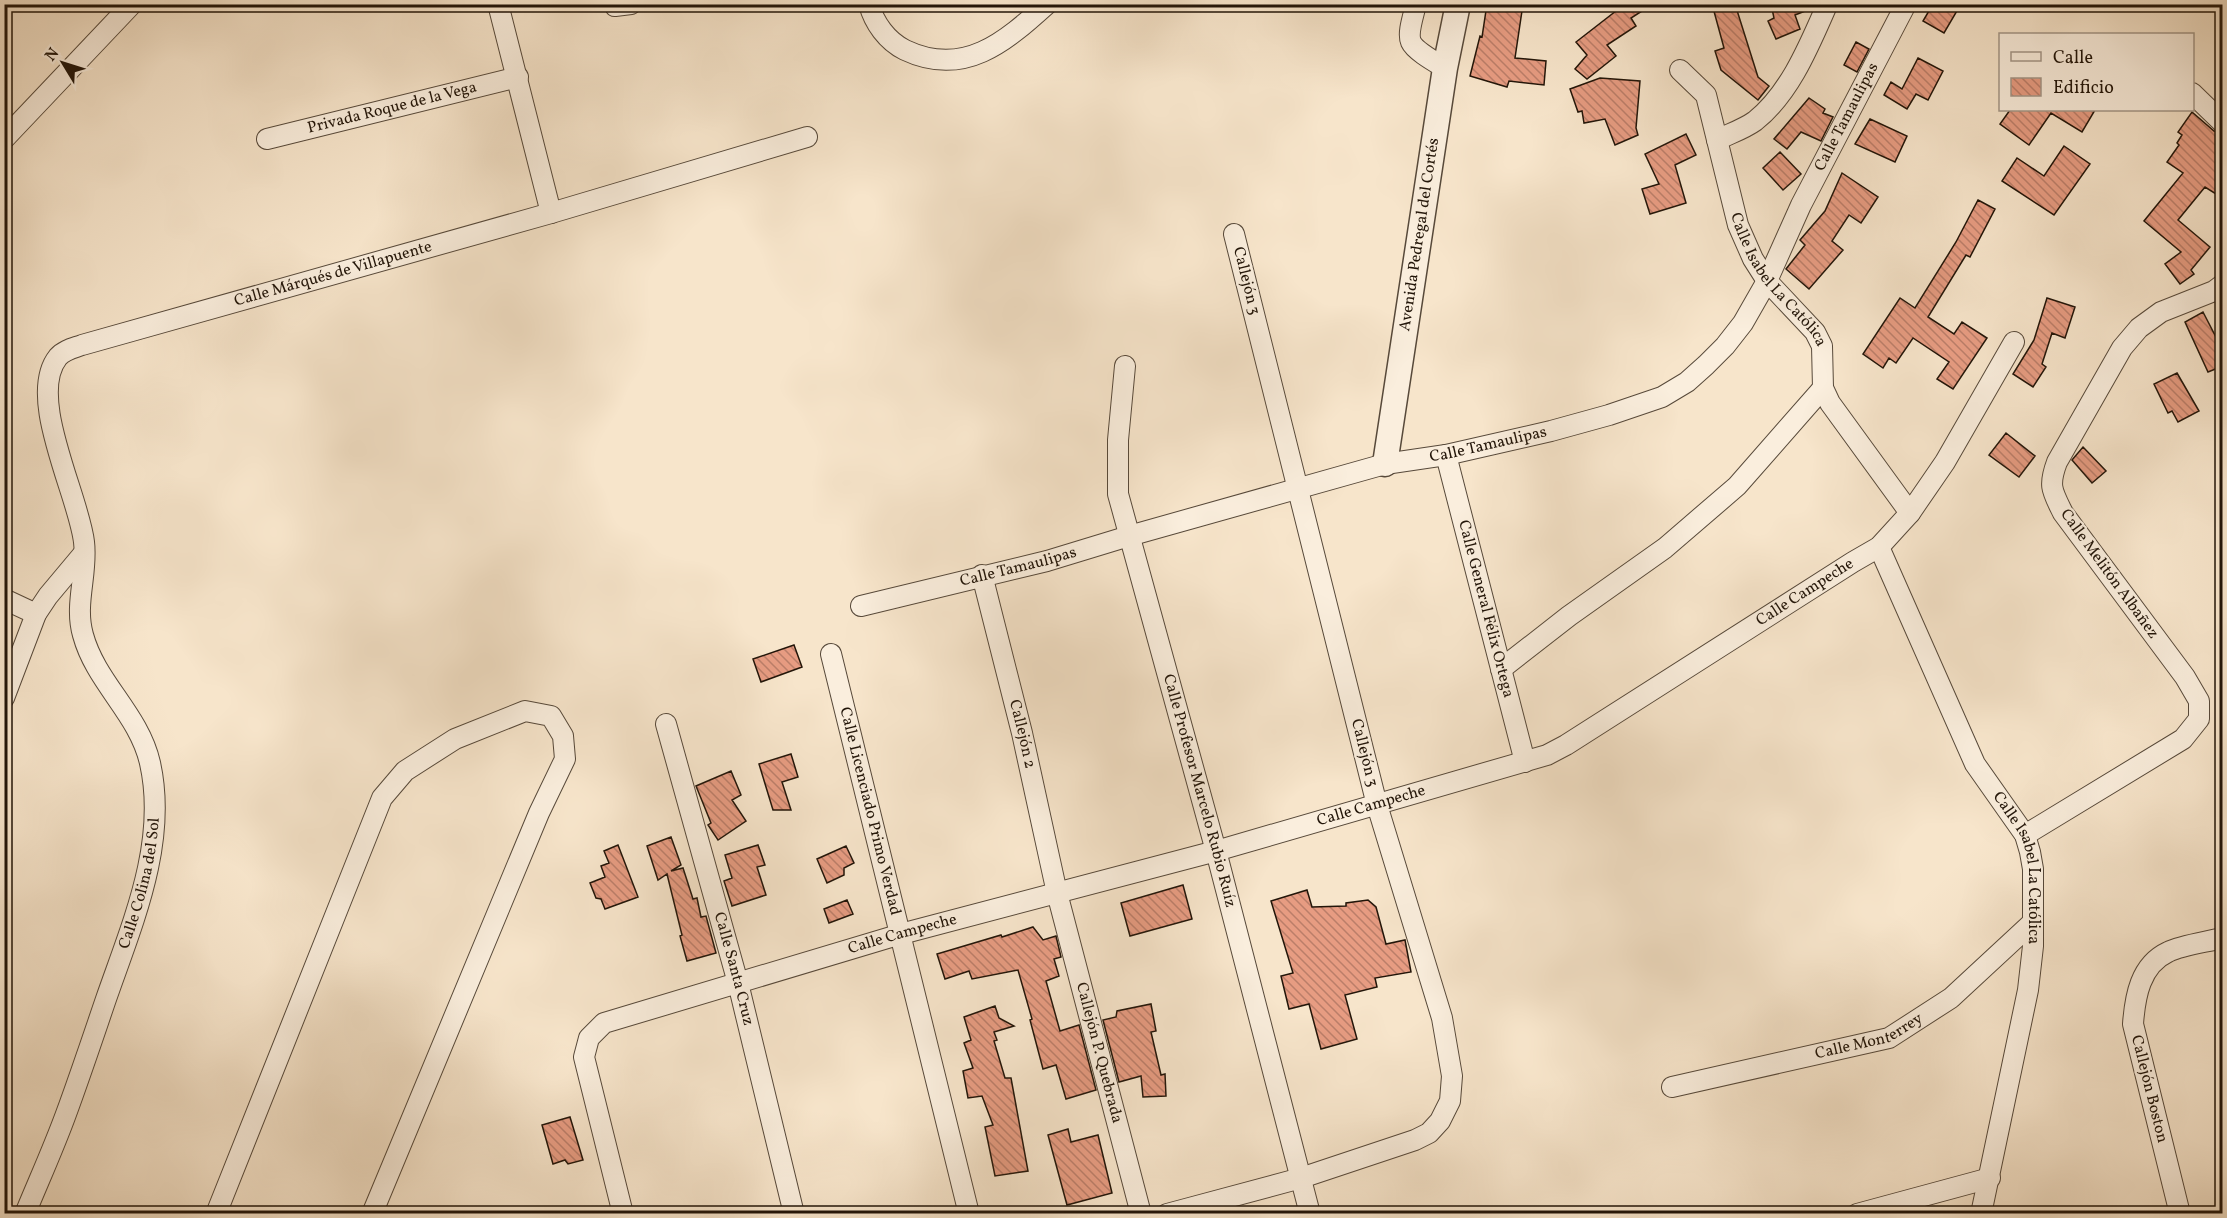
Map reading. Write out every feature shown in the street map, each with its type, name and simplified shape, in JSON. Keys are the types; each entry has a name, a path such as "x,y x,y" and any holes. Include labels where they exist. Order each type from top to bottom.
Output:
{"street":[{"path":"4,139 132,4"},
{"path":"498,4 551,213"},
{"path":"869,4 878,25 894,43 928,59 942,61 961,59 980,53 1010,38 1047,4"},
{"path":"1416,4 1410,33 1411,42 1417,49 1445,68"},
{"name":"Avenida Pedregal del Cortés","path":"1385,464 1445,68 1458,4"},
{"name":"Calle Tamaulipas","path":"861,606 1047,561 1385,464 1446,455 1551,431 1662,397 1687,382 1725,346 1743,323 1767,281 1801,205 1906,4"},
{"path":"1717,140 1754,122 1779,97 1810,43 1827,5"},
{"name":"Calle Isabel La Católica","path":"1680,70 1706,95 1738,225 1753,259 1767,281 1815,332 1822,346 1823,388 1830,403 1910,513"},
{"name":"Privada Roque de la Vega","path":"267,139 518,77"},
{"path":"2194,94 2223,122"},
{"name":"Calle Márqués de Villapuente","path":"84,553 85,545 80,516 60,459 48,402 50,372 57,358 64,351 551,213 807,137"},
{"name":"Callejón 3","path":"1167,1214 1301,1178 1416,1140 1429,1133 1440,1121 1450,1101 1452,1076 1442,1018 1377,805 1234,234"},
{"name":"Calle Melitón Albañez","path":"2025,835 2183,739 2199,719 2199,700 2185,677 2062,513 2052,489 2051,479 2057,462 2122,348 2139,328 2161,312 2214,291 2223,285"},
{"name":"Calle Campeche","path":"623,1214 584,1057 589,1038 604,1023 901,934 1216,851 1377,805 1525,762 1566,745 1879,547 1910,513 1945,462 2014,342"},
{"name":"Calle Profesor Marcelo Rubio Ruíz","path":"1125,366 1116,479 1118,494 1216,851 1310,1214"},
{"path":"1501,669 1569,616 1665,549 1737,486 1823,388"},
{"name":"Calle General Félix Ortega","path":"1446,455 1525,762"},
{"name":"Calle Isabel La Católica","path":"1879,547 1975,764 2025,835 2032,869 2033,946 2028,990 1981,1214"},
{"path":"4,698 36,614 84,553"},
{"name":"Calle Colina del Sol","path":"26,1214 66,1115 122,954 147,875 155,830 155,789 150,760 135,724 95,664 83,635 80,614 84,553"},
{"name":"Callejón 2","path":"982,575 1022,733 1057,893"},
{"path":"4,599 36,614"},
{"name":"Calle Licenciado Primo Verdad","path":"831,654 969,1214"},
{"path":"216,1214 382,798 405,771 455,739 525,711 551,716 563,736 565,759 539,813 372,1214"},
{"name":"Calle Santa Cruz","path":"666,724 738,983 794,1214"},
{"name":"Callejón P. Quebrada","path":"1057,893 1141,1214"},
{"name":"Calle Monterrey","path":"1672,1087 1889,1038 1951,998 2033,922"},
{"name":"Callejón Boston","path":"2180,1214 2133,1024 2135,998 2150,966 2168,952 2223,938"},
{"path":"1857,1214 1990,1178"}],"building":[{"path":"1487,4 1523,4 1515,58 1546,61 1544,85 1509,81 1507,87 1470,76 1480,36 1482,37"},
{"path":"1625,4 1653,4 1631,18 1636,26 1607,45 1616,56 1587,79 1575,69 1587,55 1576,42"},
{"path":"1712,4 1735,4 1758,77 1769,86 1758,100 1721,70 1715,51 1724,48"},
{"path":"1771,4 1814,4 1813,8 1795,15 1800,29 1776,39 1768,21 1774,18"},
{"path":"1933,4 1961,4 1944,33 1923,21"},
{"path":"1856,42 1869,49 1857,72 1844,65"},
{"path":"1918,58 1943,71 1928,100 1916,94 1907,109 1884,95 1891,82 1902,89"},
{"path":"1600,78 1640,81 1636,128 1638,135 1615,145 1605,119 1584,123 1582,111 1578,112 1570,89"},
{"path":"1809,98 1825,109 1823,113 1833,117 1821,141 1801,132 1787,149 1774,139"},
{"path":"2009,111 2094,111 2082,132 2051,113 2029,145 2000,124"},
{"path":"2192,112 2214,131 2223,134 2223,184 2216,194 2205,187 2178,220 2210,247 2191,270 2194,274 2180,284 2165,264 2181,252 2144,221 2183,173 2167,162 2179,145 2177,143 2182,135 2178,132"},
{"path":"1870,119 1907,136 1895,162 1855,144"},
{"path":"1686,134 1696,155 1675,165 1686,203 1650,214 1642,189 1659,184 1645,154"},
{"path":"2064,146 2090,164 2054,215 2002,181 2017,158 2044,176"},
{"path":"1780,152 1801,174 1783,190 1763,168"},
{"path":"1842,173 1878,197 1861,223 1849,215 1832,241 1843,250 1809,289 1786,269 1805,245 1800,240 1825,211"},
{"path":"1978,200 1995,209 1970,257 1966,255 1928,317 1954,334 1962,322 1987,338 1953,389 1937,379 1949,362 1913,338 1896,363 1889,358 1883,368 1863,354 1900,298 1915,308 1956,242"},
{"path":"2047,298 2075,307 2065,338 2052,333 2042,364 2046,367 2033,387 2013,374 2034,340"},
{"path":"2203,312 2218,341 2223,339 2223,366 2208,372 2185,322"},
{"path":"2177,373 2199,411 2178,422 2172,411 2168,413 2154,384"},
{"path":"2006,433 2035,456 2019,477 1989,455"},
{"path":"2083,447 2106,471 2092,483 2072,460"},
{"path":"794,645 802,667 761,682 753,659"},
{"path":"791,754 798,777 782,782 791,810 773,810 759,764"},
{"path":"731,771 741,795 732,800 746,821 718,840 708,825 711,823 696,786"},
{"path":"671,837 681,865 671,871 683,868 693,899 697,898 701,917 706,916 716,953 687,961 667,874 658,880 647,846"},
{"path":"618,845 638,897 605,909 601,899 596,898 590,883 605,877 601,866 609,863 604,851"},
{"path":"758,845 765,865 757,867 766,895 732,906 724,881 732,878 725,855"},
{"path":"846,846 854,863 844,868 844,875 827,883 817,859"},
{"path":"1183,885 1192,919 1130,936 1121,903"},
{"path":"1307,890 1312,907 1346,906 1346,903 1368,900 1376,907 1386,944 1405,940 1411,972 1375,978 1377,987 1345,995 1357,1039 1321,1049 1309,1004 1289,1009 1281,976 1293,973 1271,901"},
{"path":"847,900 853,914 829,923 824,909"},
{"path":"1033,927 1043,940 1056,936 1061,957 1054,959 1059,976 1046,981 1060,1031 1079,1025 1096,1090 1066,1099 1056,1065 1043,1069 1018,970 972,979 969,971 945,979 937,954"},
{"path":"1151,1004 1156,1031 1151,1032 1161,1075 1165,1074 1166,1096 1143,1097 1141,1076 1119,1082 1103,1020 1116,1017 1117,1011"},
{"path":"995,1006 999,1018 1014,1026 994,1032 997,1040 994,1041 1005,1078 1011,1078 1028,1171 995,1176 985,1127 993,1125 982,1096 968,1098 963,1071 973,1068 964,1043 971,1040 964,1017"},
{"path":"570,1117 583,1160 568,1164 565,1160 553,1164 542,1125"},
{"path":"1068,1129 1071,1142 1098,1135 1112,1193 1067,1205 1048,1135"}]}
